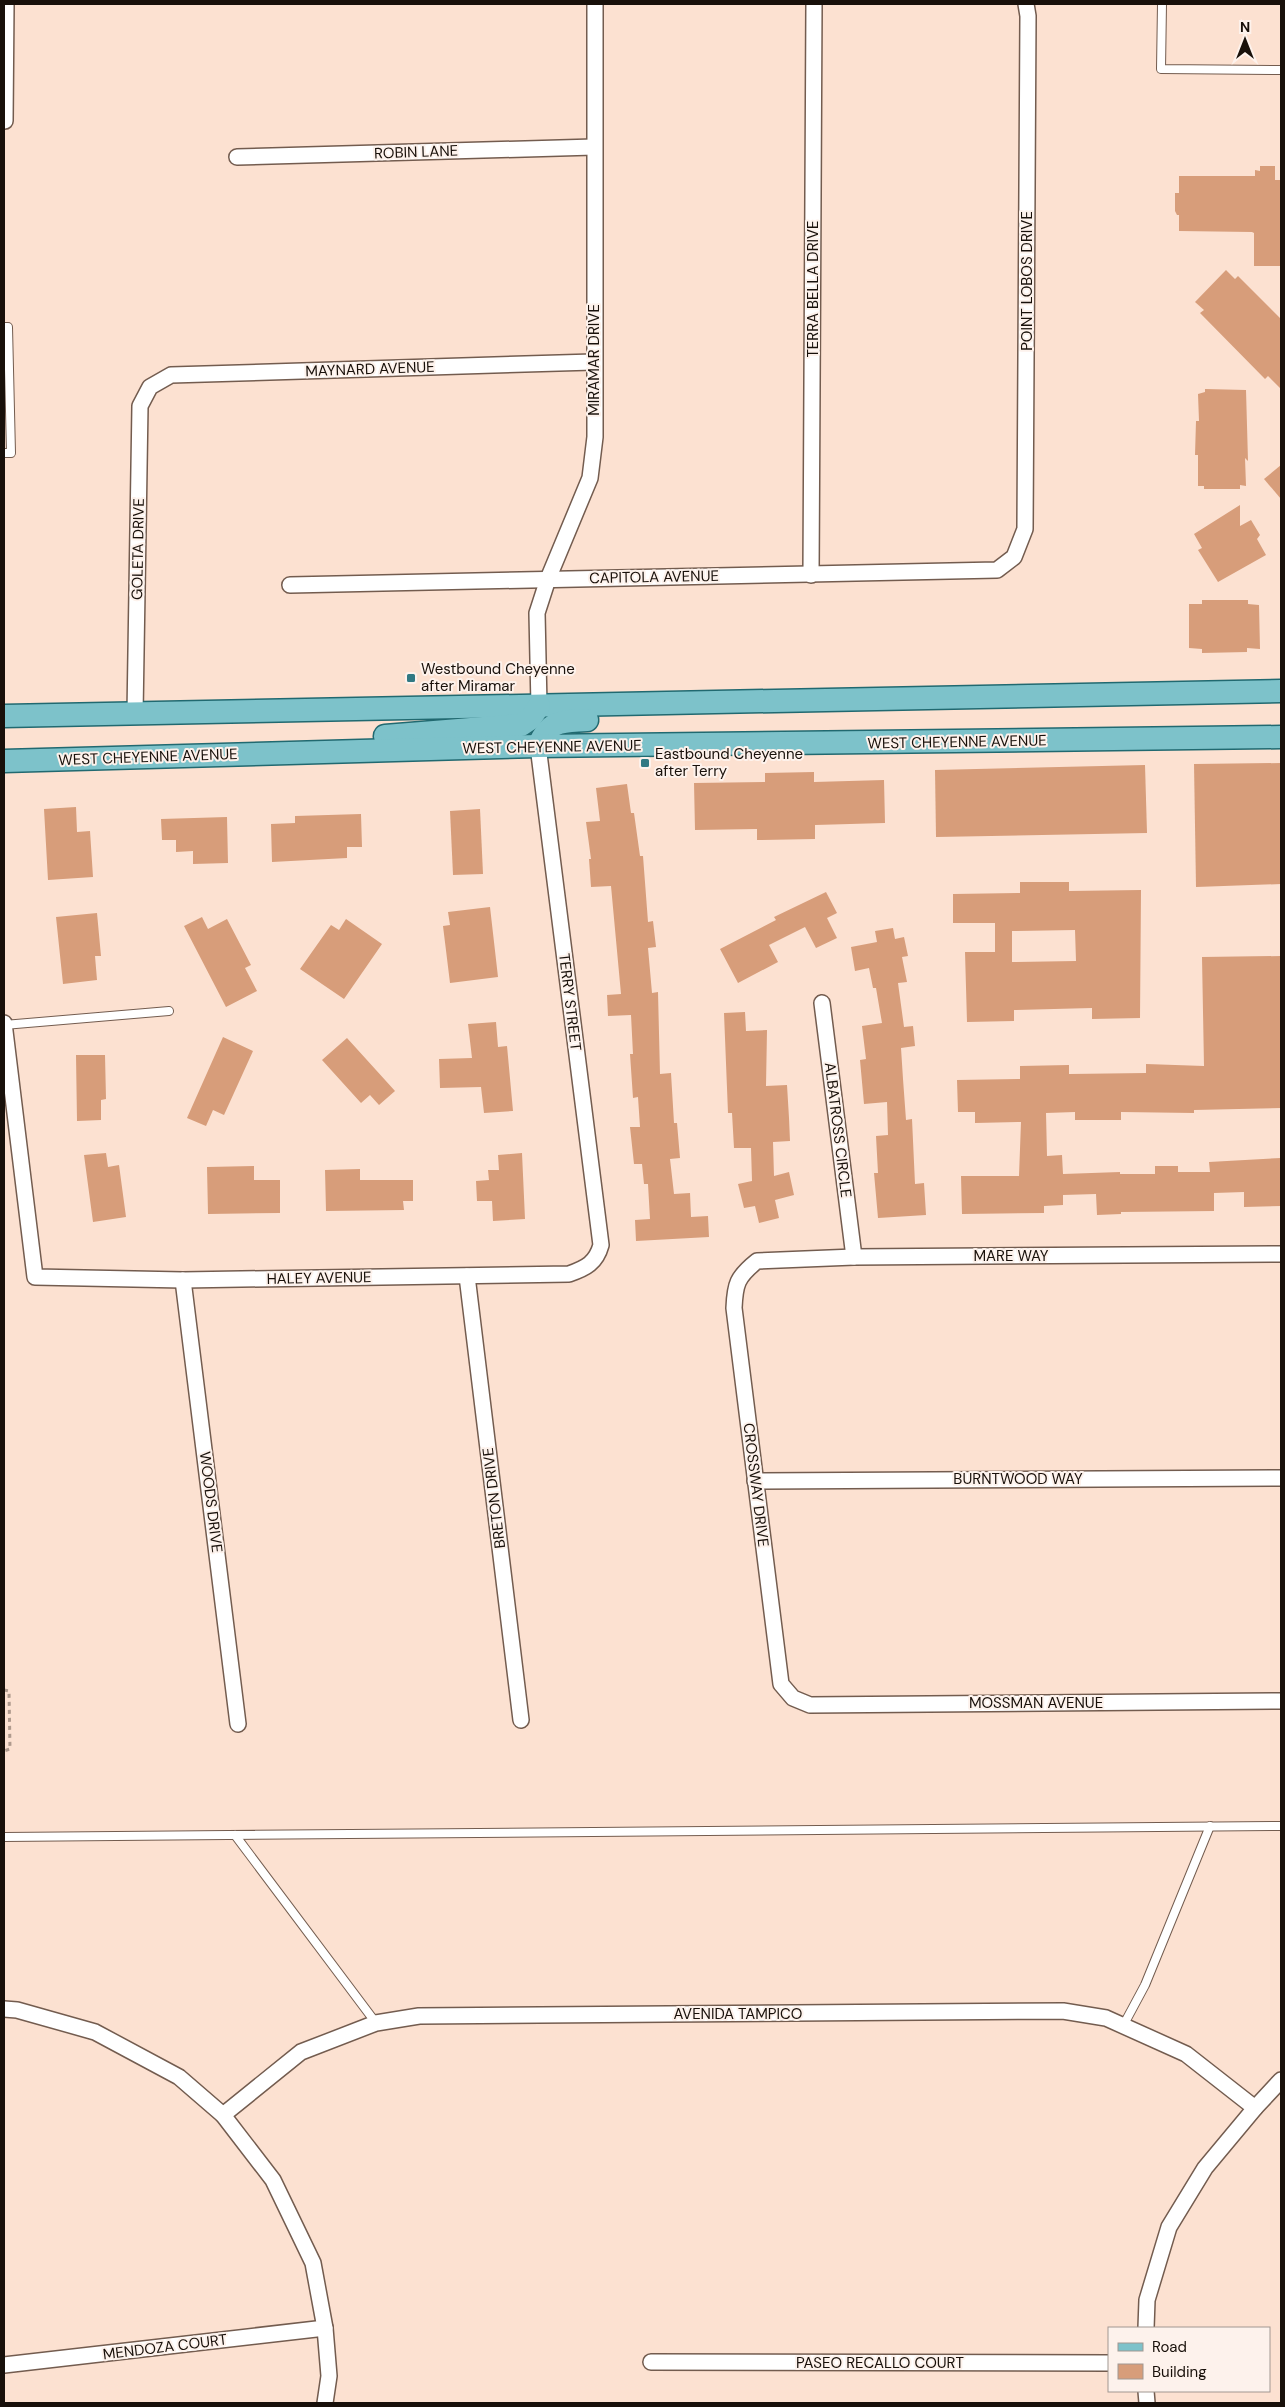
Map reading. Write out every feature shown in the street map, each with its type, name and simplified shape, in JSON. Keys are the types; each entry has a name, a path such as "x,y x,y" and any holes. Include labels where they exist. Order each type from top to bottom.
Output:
{"main road":[{"path":"4,716 1281,691"},
{"path":"538,746 546,731 557,722 776,711 812,701"},
{"path":"299,752 332,740 521,725 530,719 539,706"},
{"name":"WEST CHEYENNE AVENUE","path":"4,761 538,746 1281,737"}],"street":[{"path":"5,121 6,4"},
{"name":"MIRAMAR DRIVE","path":"539,706 537,613 548,579 590,478 595,437 593,362 595,4"},
{"name":"TERRA BELLA DRIVE","path":"811,575 814,4"},
{"name":"POINT LOBOS DRIVE","path":"1014,557 1025,529 1028,16 1026,4"},
{"name":"ROBIN LANE","path":"237,157 594,147"},
{"name":"MAYNARD AVENUE","path":"150,387 171,375 593,362"},
{"name":"GOLETA DRIVE","path":"135,714 140,406 150,387"},
{"name":"CAPITOLA AVENUE","path":"290,585 997,570 1014,557"},
{"name":"TERRY STREET","path":"538,746 601,1245 598,1256"},
{"name":"ALBATROSS CIRCLE","path":"822,1003 854,1257"},
{"name":"HALEY AVENUE","path":"4,1024 35,1277 183,1280 569,1274 587,1267 598,1256"},
{"name":"MARE WAY","path":"744,1271 756,1261 854,1257 1281,1254"},
{"name":"CROSSWAY DRIVE","path":"744,1271 735,1285 734,1308 782,1684 793,1698"},
{"name":"BRETON DRIVE","path":"468,1276 521,1720"},
{"name":"WOODS DRIVE","path":"183,1280 238,1724"},
{"name":"BURNTWOOD WAY","path":"755,1481 1281,1478"},
{"name":"MOSSMAN AVENUE","path":"793,1698 810,1705 1281,1701"},
{"path":"4,2009 17,2010 95,2032 179,2077 223,2115 274,2180 313,2263 325,2328 329,2376 326,2403"},
{"name":"AVENIDA TAMPICO","path":"223,2115 301,2052 376,2023 419,2016 1063,2011 1106,2018 1186,2054 1255,2108"},
{"path":"1146,2327 1147,2300 1169,2227 1205,2168 1281,2080"},
{"name":"MENDOZA COURT","path":"4,2365 325,2328"},
{"name":"PASEO RECALLO COURT","path":"651,2362 1108,2363"}],"lane":[{"path":"1162,4 1161,70 1281,70"},
{"path":"4,327 8,327 11,453 4,453"},
{"path":"4,1024 169,1011"},
{"path":"1123,2026 1144,1985 1210,1826"},
{"path":"4,1837 1281,1826"},
{"path":"235,1835 376,2023"}],"path":[{"path":"4,1690 9,1691 11,1731 10,1749 4,1751"}],"building":[{"path":"1260,166 1275,166 1275,180 1281,180 1281,266 1254,266 1254,233 1252,232 1179,231 1179,215 1175,211 1175,193 1179,193 1179,176 1255,176 1255,170 1260,171"},
{"path":"1226,270 1235,279 1238,276 1281,319 1281,389 1268,376 1265,379 1200,313 1204,310 1195,302"},
{"path":"1205,389 1246,390 1248,461 1245,458 1246,486 1240,485 1240,489 1204,489 1204,486 1198,486 1198,455 1195,455 1196,421 1199,421 1198,394 1205,392"},
{"path":"1281,465 1281,499 1264,479"},
{"path":"1240,505 1240,526 1251,520 1260,535 1257,539 1266,555 1218,582 1198,550 1202,548 1194,534"},
{"path":"1202,600 1248,600 1248,604 1259,605 1260,649 1247,648 1247,652 1202,653 1202,649 1189,648 1189,604 1202,604"},
{"path":"1281,763 1281,884 1196,887 1194,764"},
{"path":"1145,765 1147,833 936,837 935,770"},
{"path":"814,772 814,782 884,780 885,823 815,825 815,839 757,840 757,829 695,830 694,783 765,782 765,773"},
{"path":"627,784 631,813 634,813 640,856 643,856 648,922 653,921 656,947 648,948 652,993 658,992 660,1074 671,1073 674,1123 677,1123 680,1158 670,1159 674,1194 690,1193 691,1217 708,1216 709,1237 636,1241 635,1220 650,1219 648,1184 644,1184 642,1164 634,1164 630,1127 640,1127 638,1097 633,1098 630,1054 633,1054 631,1015 608,1016 607,995 621,994 611,886 591,887 589,859 591,859 586,822 600,821 596,788"},
{"path":"76,807 77,832 90,831 93,877 48,880 44,809"},
{"path":"480,809 483,874 453,875 450,811"},
{"path":"361,814 362,847 347,847 347,858 272,862 271,824 295,823 295,816"},
{"path":"227,817 228,863 193,864 193,851 176,852 176,840 162,840 161,819"},
{"path":"1020,882 1069,882 1069,891 1141,890 1140,1018 1092,1019 1092,1008 1014,1010 1014,1021 967,1022 965,952 995,952 995,923 953,923 953,894 1020,893","holes":["1075,930 1076,961 1012,962 1012,931"]},
{"path":"826,892 837,913 827,918 837,938 816,948 805,927 769,945 778,962 738,983 720,949 776,920 774,917"},
{"path":"490,907 498,977 450,983 443,926 450,925 448,912"},
{"path":"97,913 101,956 95,956 97,980 63,984 56,917"},
{"path":"202,917 208,929 227,919 251,965 245,968 257,991 226,1007 184,926"},
{"path":"346,919 382,944 344,999 300,969 331,925 339,930"},
{"path":"893,928 895,939 904,937 908,956 902,957 907,982 898,983 904,1027 913,1026 915,1046 901,1048 903,1079 906,1120 912,1119 915,1184 924,1183 926,1215 878,1218 874,1173 878,1173 876,1136 888,1135 887,1102 864,1104 860,1060 866,1059 862,1026 882,1023 876,988 873,988 869,968 855,971 851,947 877,942 875,931"},
{"path":"1281,956 1281,1108 1194,1110 1194,1113 1121,1112 1121,1120 1075,1120 1075,1112 1046,1113 1047,1156 1062,1155 1063,1174 1120,1172 1120,1174 1155,1174 1155,1166 1178,1166 1178,1172 1210,1172 1209,1162 1281,1158 1281,1206 1244,1207 1244,1192 1214,1193 1214,1211 1121,1212 1121,1214 1097,1215 1096,1194 1063,1195 1063,1205 1044,1206 1044,1213 962,1214 961,1176 1019,1176 1021,1122 975,1123 975,1112 958,1112 957,1080 1020,1079 1020,1066 1069,1065 1069,1074 1146,1073 1146,1064 1204,1066 1202,957"},
{"path":"745,1012 746,1031 767,1030 766,1086 787,1085 790,1141 773,1142 774,1176 789,1172 794,1195 775,1200 779,1218 759,1223 755,1206 744,1208 738,1184 752,1181 751,1148 734,1148 732,1113 728,1113 724,1013"},
{"path":"496,1022 498,1047 507,1046 513,1111 484,1113 481,1087 440,1088 439,1059 472,1058 468,1024"},
{"path":"223,1037 253,1051 224,1115 213,1110 206,1126 187,1118"},
{"path":"347,1038 395,1091 379,1105 370,1095 361,1103 322,1060"},
{"path":"76,1055 105,1055 106,1099 101,1100 101,1120 77,1121"},
{"path":"106,1153 108,1167 119,1165 126,1217 93,1222 84,1155"},
{"path":"522,1153 525,1219 493,1221 492,1201 477,1201 476,1181 489,1180 488,1170 499,1170 498,1155"},
{"path":"254,1166 254,1180 280,1180 280,1213 208,1214 207,1167"},
{"path":"360,1169 360,1180 413,1180 413,1201 403,1201 404,1210 326,1211 325,1170"}],"place":[{"name":"Westbound Cheyenne after Miramar","path":"411,678"},
{"name":"Eastbound Cheyenne after Terry","path":"645,763"}]}
